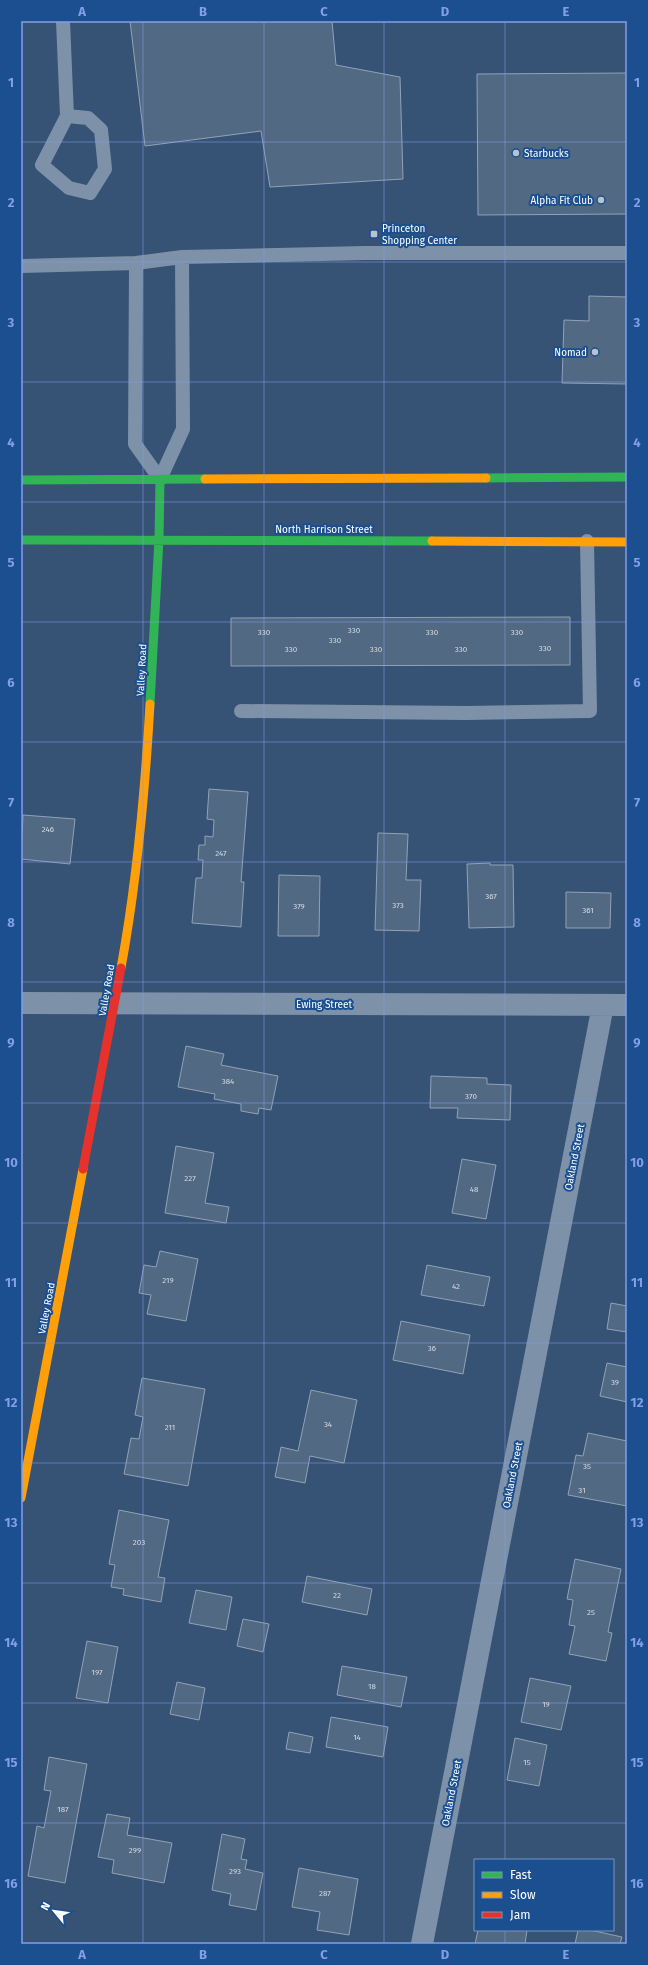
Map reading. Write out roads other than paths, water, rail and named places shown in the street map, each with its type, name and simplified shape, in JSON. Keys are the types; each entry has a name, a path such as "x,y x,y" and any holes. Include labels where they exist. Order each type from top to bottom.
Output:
{"street":[{"path":"21,480 627,477"},
{"name":"Valley Road","path":"21,1498 128,930 146,788 159,539 160,479"},
{"name":"North Harrison Street","path":"21,540 587,540 627,542"},
{"name":"Ewing Street","path":"21,1002 627,1005"},
{"name":"Oakland Street","path":"422,1944 603,1005"}],"lane":[{"path":"63,21 67,116 42,166 69,188 90,193 105,169 101,130 88,118 67,116"},
{"path":"21,266 136,263 182,257 365,253 627,253"},
{"path":"136,263 135,444 160,479 183,429 182,257"},
{"path":"242,711 466,713 590,711 587,540"}],"place":[{"name":"Starbucks","path":"516,153"},
{"name":"Alpha Fit Club","path":"601,200"},
{"name":"Princeton Shopping Center","path":"374,234"},
{"name":"Nomad","path":"595,352"}]}
